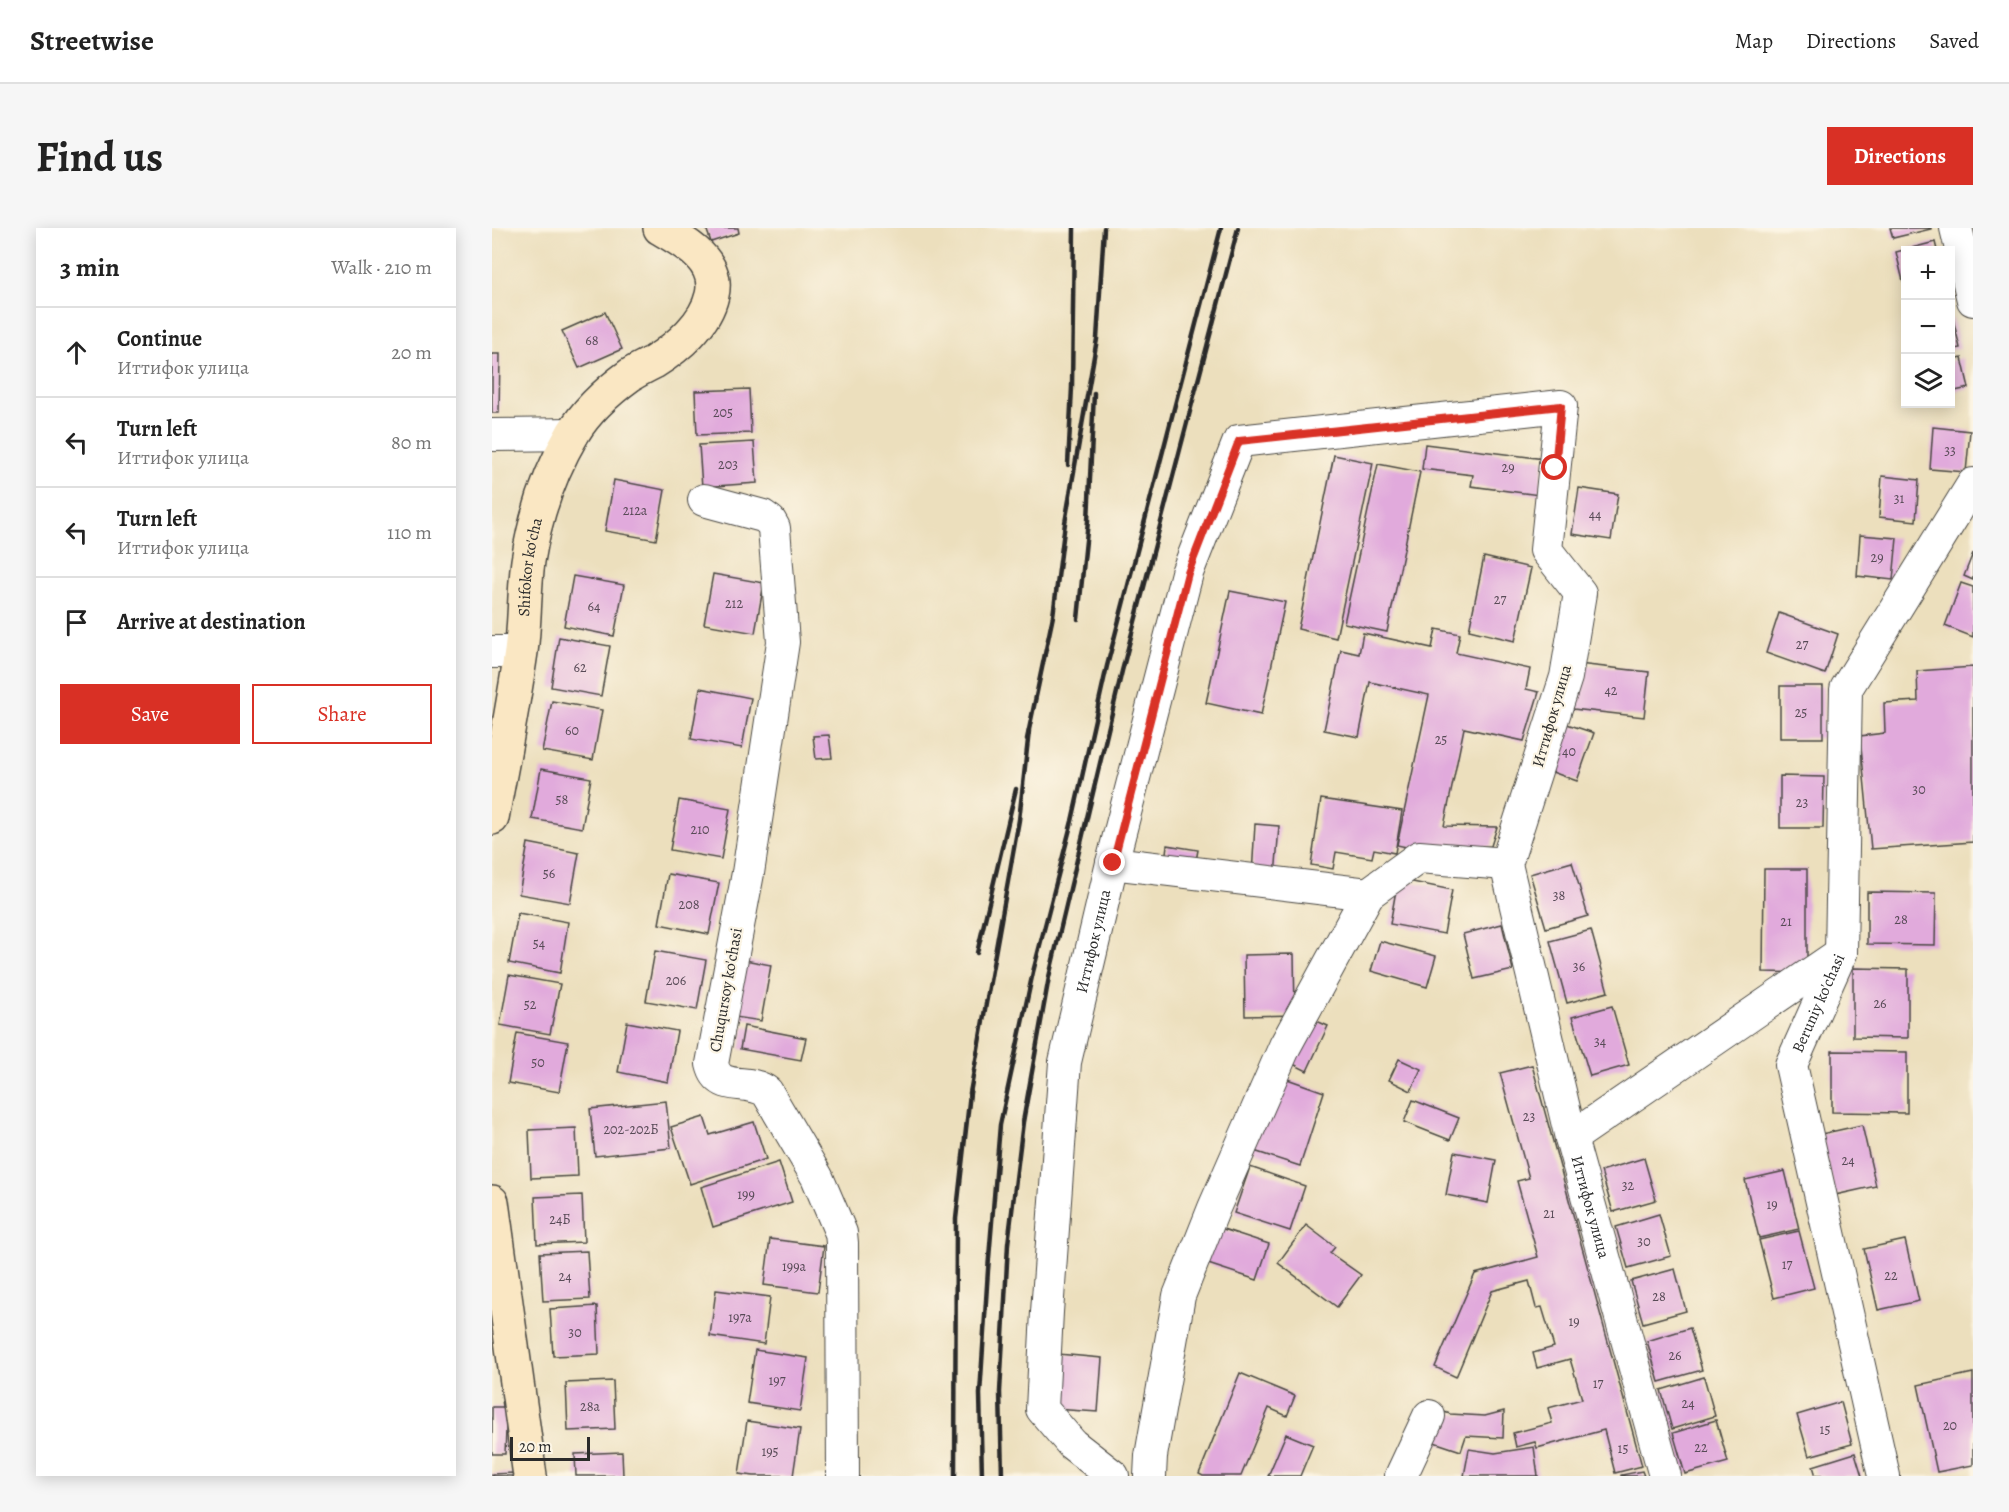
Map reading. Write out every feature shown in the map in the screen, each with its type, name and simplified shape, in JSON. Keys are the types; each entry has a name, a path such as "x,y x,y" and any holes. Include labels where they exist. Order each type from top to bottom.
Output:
{"street":[{"name":"Shifokor ko'cha","path":"492,818 506,652 537,518 551,480 573,434 588,413 632,374 656,361 684,339 698,324 711,299 713,286 709,268 687,243 660,228"},
{"path":"1956,228 1973,300"},
{"name":"Иттифок улица","path":"1113,1476 1072,1444 1042,1409 1065,1062 1113,863 1188,573 1239,441 1561,406 1546,550 1580,593 1566,677 1506,864 1571,1138 1665,1476"},
{"path":"492,435 573,434"},
{"name":"Beruniy ko'chasi","path":"1884,1476 1791,1065 1841,953 1846,689 1973,484"},
{"name":"Chuqursoy ko'chasi","path":"704,500 763,516 774,528 783,642 748,873 712,1064 714,1074 722,1081 760,1087 767,1092 817,1177 841,1233 843,1476"},
{"path":"1150,1476 1151,1456 1179,1296 1214,1208 1285,1046 1368,894 1419,857 1506,864"},
{"path":"1113,863 1368,894"},
{"path":"1571,1138 1841,953"},
{"path":"492,1202 530,1476"},
{"path":"1401,1476 1429,1416"}],"building":[{"path":"706,228 738,228 739,233 711,242"},
{"path":"1890,228 1931,228 1931,229 1893,238"},
{"path":"1935,242 1936,246 1919,246"},
{"path":"1901,251 1901,273 1896,252"},
{"path":"605,312 622,349 579,368 562,331"},
{"path":"1955,327 1960,348 1955,349"},
{"path":"492,354 500,354 499,413 492,413"},
{"path":"1962,358 1969,388 1955,391 1955,360"},
{"path":"749,389 751,433 697,435 695,391"},
{"path":"1933,427 1970,431 1966,472 1930,469"},
{"path":"754,442 757,483 702,487 699,445"},
{"path":"1425,444 1544,459 1539,495 1471,486 1473,475 1422,469"},
{"path":"1334,455 1373,463 1336,638 1298,629"},
{"path":"1378,464 1420,472 1387,632 1344,623"},
{"path":"1882,476 1919,480 1916,521 1879,517"},
{"path":"614,480 665,490 656,540 605,531"},
{"path":"1579,488 1618,494 1611,540 1572,534"},
{"path":"1860,535 1897,538 1893,580 1857,576"},
{"path":"1973,553 1973,580 1964,576"},
{"path":"1484,557 1531,568 1515,641 1469,630"},
{"path":"713,574 764,583 755,633 704,624"},
{"path":"573,576 624,585 614,636 564,626"},
{"path":"1961,583 1973,587 1973,637 1945,626"},
{"path":"1230,591 1285,602 1261,715 1206,703"},
{"path":"1779,613 1838,634 1825,674 1766,653"},
{"path":"1436,629 1460,634 1456,653 1530,669 1526,689 1539,692 1524,741 1464,728 1444,826 1497,827 1491,846 1416,849 1397,845 1429,695 1370,682 1359,737 1324,730 1341,650 1359,654 1363,633 1432,648"},
{"path":"559,637 610,646 601,696 551,687"},
{"path":"1578,664 1649,672 1644,717 1573,709"},
{"path":"1973,667 1973,842 1871,849 1860,736 1885,733 1884,703 1918,701 1917,671"},
{"path":"1780,686 1823,686 1823,738 1780,738"},
{"path":"700,688 751,698 742,748 691,739"},
{"path":"552,701 602,710 593,760 542,751"},
{"path":"1561,722 1594,733 1577,781 1544,769"},
{"path":"829,735 832,758 816,759 813,736"},
{"path":"541,769 591,778 582,828 532,819"},
{"path":"1780,776 1824,777 1823,828 1780,828"},
{"path":"1321,799 1402,811 1395,853 1374,849 1372,858 1336,852 1333,869 1311,865"},
{"path":"679,800 730,809 721,859 670,850"},
{"path":"1255,824 1279,826 1275,877 1252,875"},
{"path":"528,843 579,853 570,903 519,894"},
{"path":"1167,845 1198,850 1195,866 1165,861"},
{"path":"1572,862 1588,916 1546,928 1530,874"},
{"path":"1764,869 1807,869 1807,973 1763,972"},
{"path":"668,874 719,883 709,934 659,924"},
{"path":"1398,879 1452,890 1444,934 1390,924"},
{"path":"1867,892 1936,893 1935,945 1867,944"},
{"path":"518,913 568,922 560,973 509,963"},
{"path":"1502,924 1513,970 1474,979 1463,934"},
{"path":"1591,930 1608,992 1567,1003 1550,941"},
{"path":"1380,941 1436,956 1427,987 1371,971"},
{"path":"655,951 706,960 697,1010 646,1001"},
{"path":"1294,954 1295,1015 1245,1016 1244,955"},
{"path":"745,960 771,965 761,1021 735,1017"},
{"path":"1853,968 1908,969 1908,1038 1853,1037"},
{"path":"509,975 560,984 550,1034 500,1025"},
{"path":"1612,1006 1629,1065 1590,1076 1572,1017"},
{"path":"1305,1016 1328,1026 1307,1071 1285,1060"},
{"path":"627,1022 677,1031 668,1082 618,1072"},
{"path":"744,1026 806,1038 801,1060 740,1049"},
{"path":"517,1033 568,1042 559,1092 508,1083"},
{"path":"1832,1051 1907,1052 1907,1113 1832,1112"},
{"path":"1399,1059 1421,1069 1411,1091 1389,1080"},
{"path":"1532,1065 1642,1466 1615,1473 1604,1430 1537,1448 1535,1442 1516,1447 1513,1433 1552,1423 1548,1408 1582,1399 1570,1359 1537,1368 1533,1353 1554,1347 1542,1307 1536,1308 1529,1281 1492,1291 1456,1377 1435,1367 1475,1274 1538,1257 1517,1181 1529,1178 1500,1073"},
{"path":"1276,1075 1324,1092 1300,1166 1251,1150"},
{"path":"1413,1100 1459,1118 1450,1140 1404,1122"},
{"path":"666,1101 671,1148 595,1156 590,1109"},
{"path":"704,1117 710,1135 754,1122 766,1159 690,1184 671,1127"},
{"path":"1862,1125 1876,1186 1835,1195 1821,1134"},
{"path":"576,1128 578,1176 531,1178 529,1130"},
{"path":"1454,1152 1496,1160 1488,1203 1446,1195"},
{"path":"1644,1158 1656,1200 1613,1212 1601,1171"},
{"path":"779,1162 792,1202 713,1227 701,1187"},
{"path":"1250,1167 1305,1186 1290,1231 1234,1213"},
{"path":"1785,1171 1799,1229 1759,1238 1745,1180"},
{"path":"582,1195 584,1242 537,1244 535,1197"},
{"path":"1659,1214 1671,1256 1628,1268 1616,1227"},
{"path":"1306,1225 1335,1247 1330,1253 1361,1275 1337,1307 1278,1263"},
{"path":"1217,1227 1269,1244 1257,1280 1205,1263"},
{"path":"1799,1231 1814,1288 1774,1298 1759,1240"},
{"path":"770,1239 824,1246 818,1292 764,1285"},
{"path":"1905,1240 1919,1301 1878,1310 1864,1249"},
{"path":"587,1251 590,1299 543,1301 540,1253"},
{"path":"1675,1269 1686,1311 1643,1323 1631,1281"},
{"path":"716,1290 770,1297 764,1344 710,1336"},
{"path":"597,1306 599,1354 553,1356 550,1309"},
{"path":"1690,1328 1702,1370 1659,1382 1647,1341"},
{"path":"755,1350 808,1358 800,1411 747,1403"},
{"path":"1058,1354 1102,1358 1098,1412 1054,1409"},
{"path":"1240,1373 1295,1396 1287,1416 1269,1408 1241,1476 1203,1476 1199,1474"},
{"path":"1973,1373 1973,1465 1937,1472 1918,1385"},
{"path":"1704,1377 1715,1416 1672,1429 1661,1390"},
{"path":"613,1381 615,1429 568,1431 566,1383"},
{"path":"1841,1402 1852,1444 1809,1456 1797,1415"},
{"path":"492,1407 507,1407 505,1454 492,1454"},
{"path":"1439,1410 1450,1414 1485,1416 1504,1411 1503,1438 1466,1436 1461,1451 1428,1440"},
{"path":"1716,1420 1728,1462 1685,1474 1673,1433"},
{"path":"747,1421 800,1429 793,1476 739,1474"},
{"path":"1286,1434 1313,1445 1300,1476 1268,1476"},
{"path":"1534,1447 1538,1476 1464,1476 1469,1449 1495,1453"},
{"path":"622,1452 623,1476 576,1476 575,1454"},
{"path":"1855,1453 1862,1476 1816,1476 1813,1466"},
{"path":"1642,1471 1644,1476 1621,1476 1621,1475"},
{"path":"514,1473 515,1476 492,1476 492,1474"}],"railway":[{"path":"1068,465 1072,387 1074,228"},
{"path":"1027,739 1053,616 1065,523 1097,339 1104,228"},
{"path":"982,1476 980,1394 1000,1125 1033,972 1072,821 1107,666 1221,228"},
{"path":"1002,1476 1000,1392 1008,1244 1023,1122 1049,977 1122,671 1238,228"},
{"path":"1078,619 1088,521 1094,393"},
{"path":"955,1476 956,1219 970,1093 1019,820 1029,731"},
{"path":"977,953 1016,789"}],"route":[{"path":"1113,863 1188,573 1239,441 1561,406 1555,468"}]}
